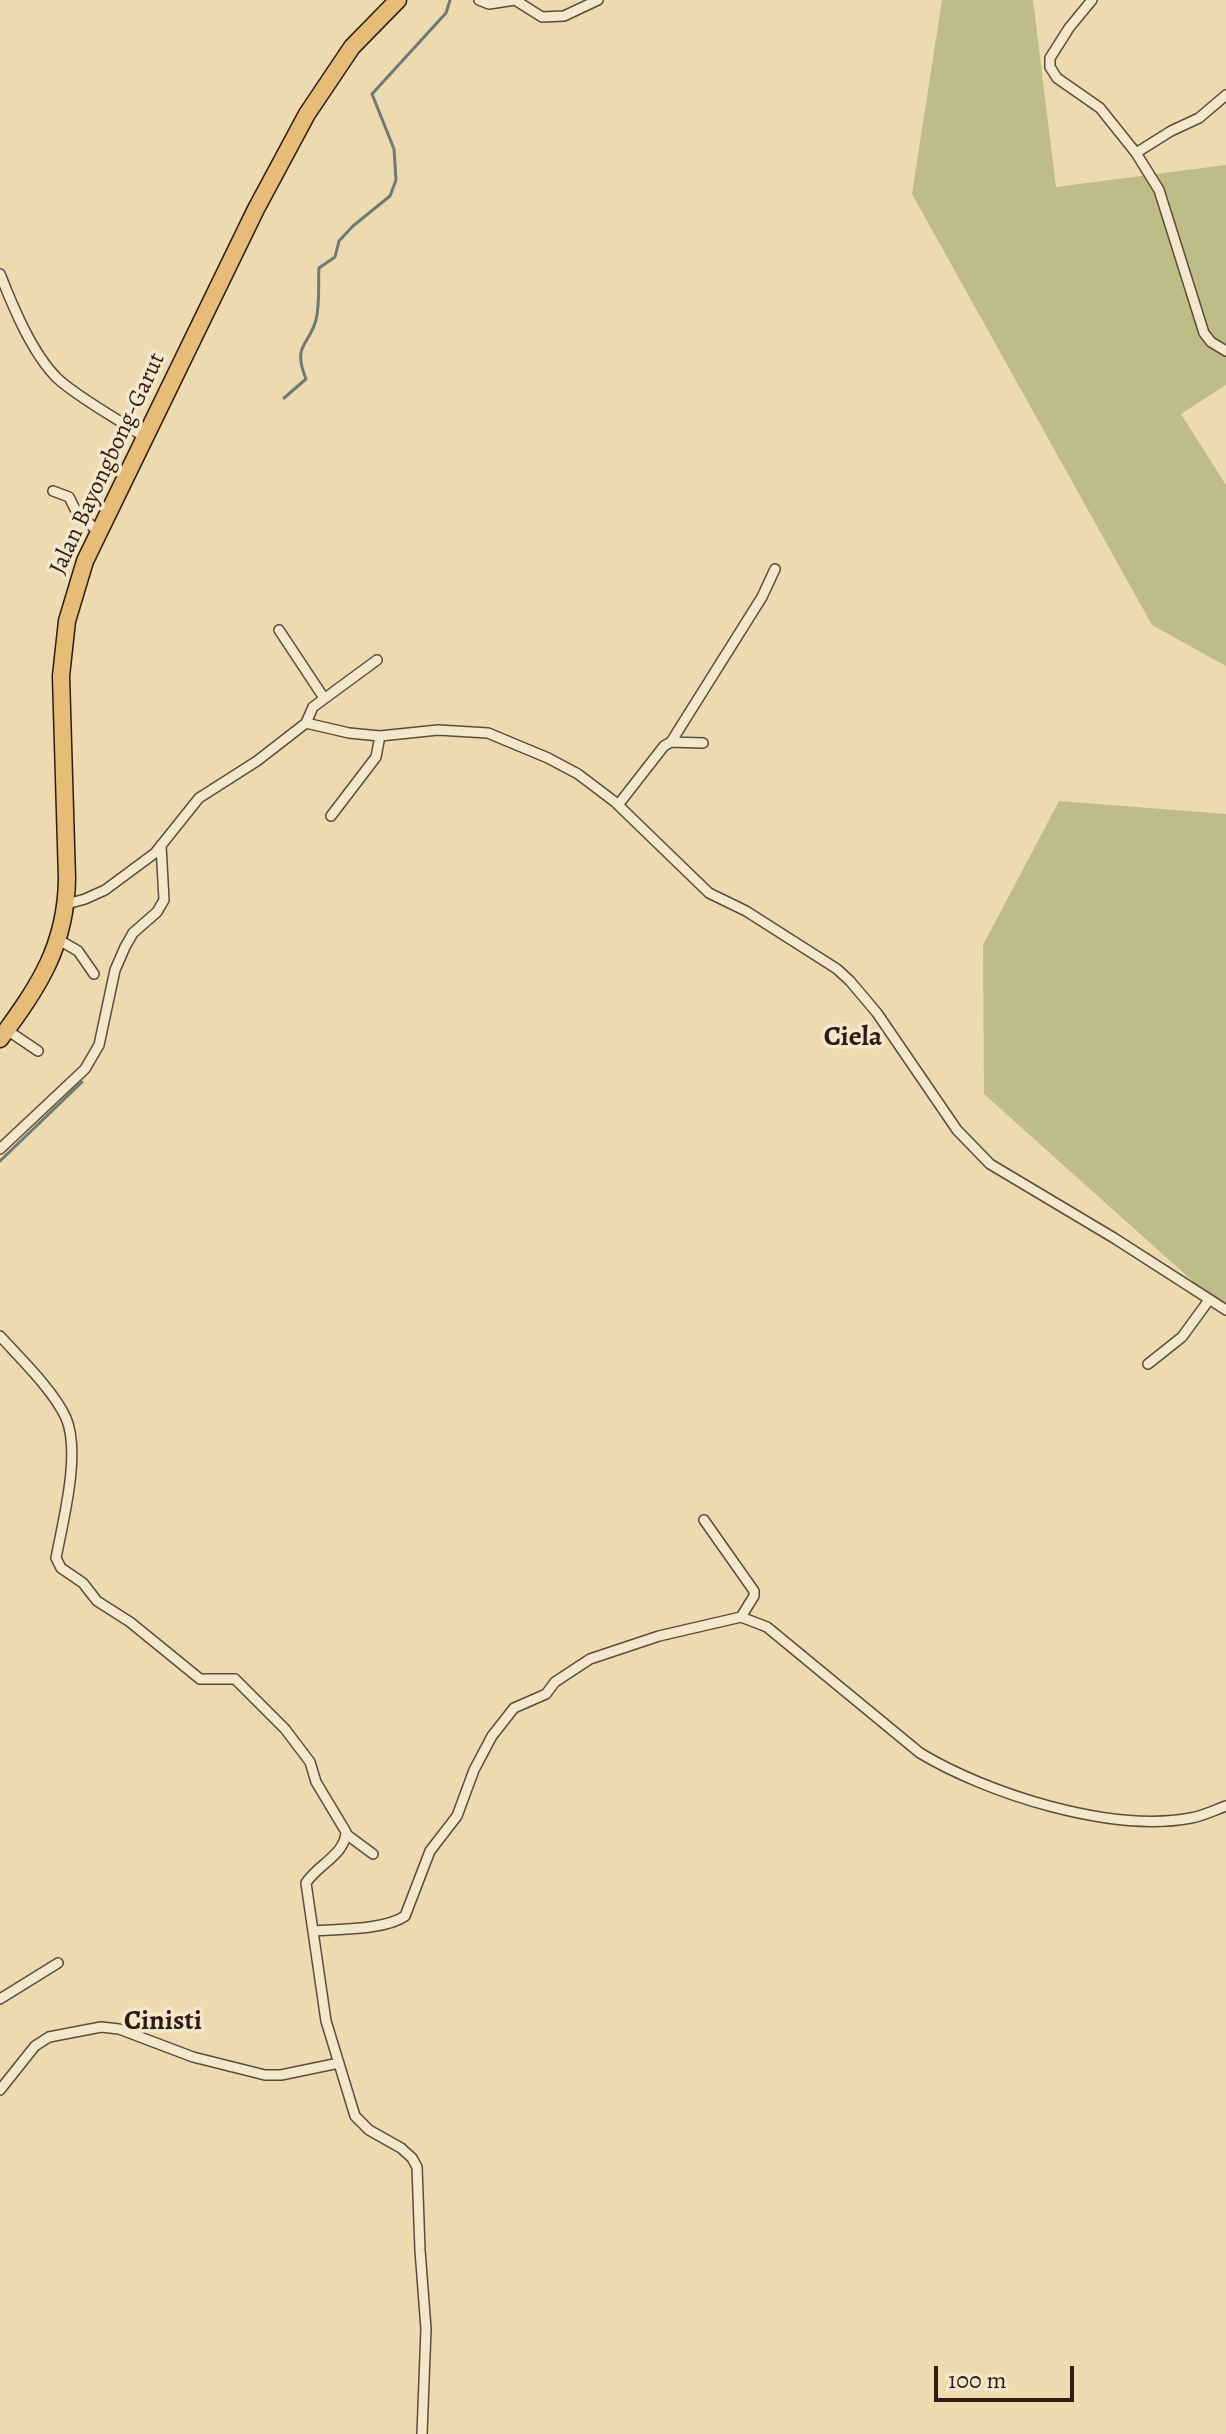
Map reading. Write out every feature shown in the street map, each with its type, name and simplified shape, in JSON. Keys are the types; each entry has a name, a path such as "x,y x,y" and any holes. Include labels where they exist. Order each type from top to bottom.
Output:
{"main road":[{"name":"Jalan Bayongbong-Garut","path":"4,1035 49,964 59,940 67,904 62,665 67,621 75,592 98,532 256,209 307,114 352,47 398,0"}],"street":[{"path":"479,0 489,4 515,0 542,17 564,16 598,0"},
{"path":"1092,0 1050,58 1050,67 1057,78 1096,104 1136,153 1162,197 1204,333 1211,342 1226,351"},
{"path":"1136,153 1202,115 1226,95"},
{"path":"0,274 19,321 51,371 66,385 145,438"},
{"path":"53,491 69,497 75,509 98,532"},
{"path":"618,805 656,753 671,742 762,597 775,569"},
{"path":"279,630 324,698"},
{"path":"67,904 105,890 142,863 158,849 199,798 275,748 306,723 310,710 377,660"},
{"path":"306,723 341,732 380,736 458,730 488,733 578,774 618,805 709,893 746,911 837,969 850,981 877,1013 951,1122 990,1164 1226,1310"},
{"path":"331,816 376,757 380,736"},
{"path":"671,742 703,743"},
{"path":"0,1149 85,1069 99,1045 115,970 125,947 133,933 157,912 164,900 158,849"},
{"path":"59,940 77,949 94,974"},
{"path":"4,1035 38,1051"},
{"path":"1148,1364 1182,1337 1209,1300"},
{"path":"0,1336 32,1371 67,1421 72,1453 56,1558 58,1564 83,1583 97,1601 130,1622 200,1679 230,1677 240,1682 305,1754 316,1782 346,1834 373,1854"},
{"path":"704,1520 754,1591 741,1617"},
{"path":"314,1931 368,1926 398,1921 405,1916 430,1851 457,1816 474,1770 492,1736 514,1708 546,1694 555,1682 590,1659 659,1636 741,1617 767,1627 935,1763 1030,1803 1136,1822 1191,1818 1226,1806"},
{"path":"346,1834 337,1851 306,1883 326,2021 355,2116 362,2126 401,2148 417,2167 426,2329 422,2434"},
{"path":"0,1999 58,1963"},
{"path":"0,2090 35,2046 49,2037 101,2027 119,2029 193,2057 265,2075 281,2075 339,2063"}],"shaded area":[{"path":"942,0 1033,0 1056,187 1226,165 1226,385 1181,414 1226,485 1226,666 1152,625 912,194"},
{"path":"1059,801 1226,814 1226,1304 1197,1285 984,1094 983,945"}],"waterway":[{"path":"284,398 306,379 301,352 316,320 319,268 335,257 339,241 353,226 390,196 396,180 394,149 372,94 446,13 450,0"},
{"path":"0,1161 82,1082"}],"district":[{"name":"Ciela","path":"853,1038"},
{"name":"Cinisti","path":"163,2022"}]}
